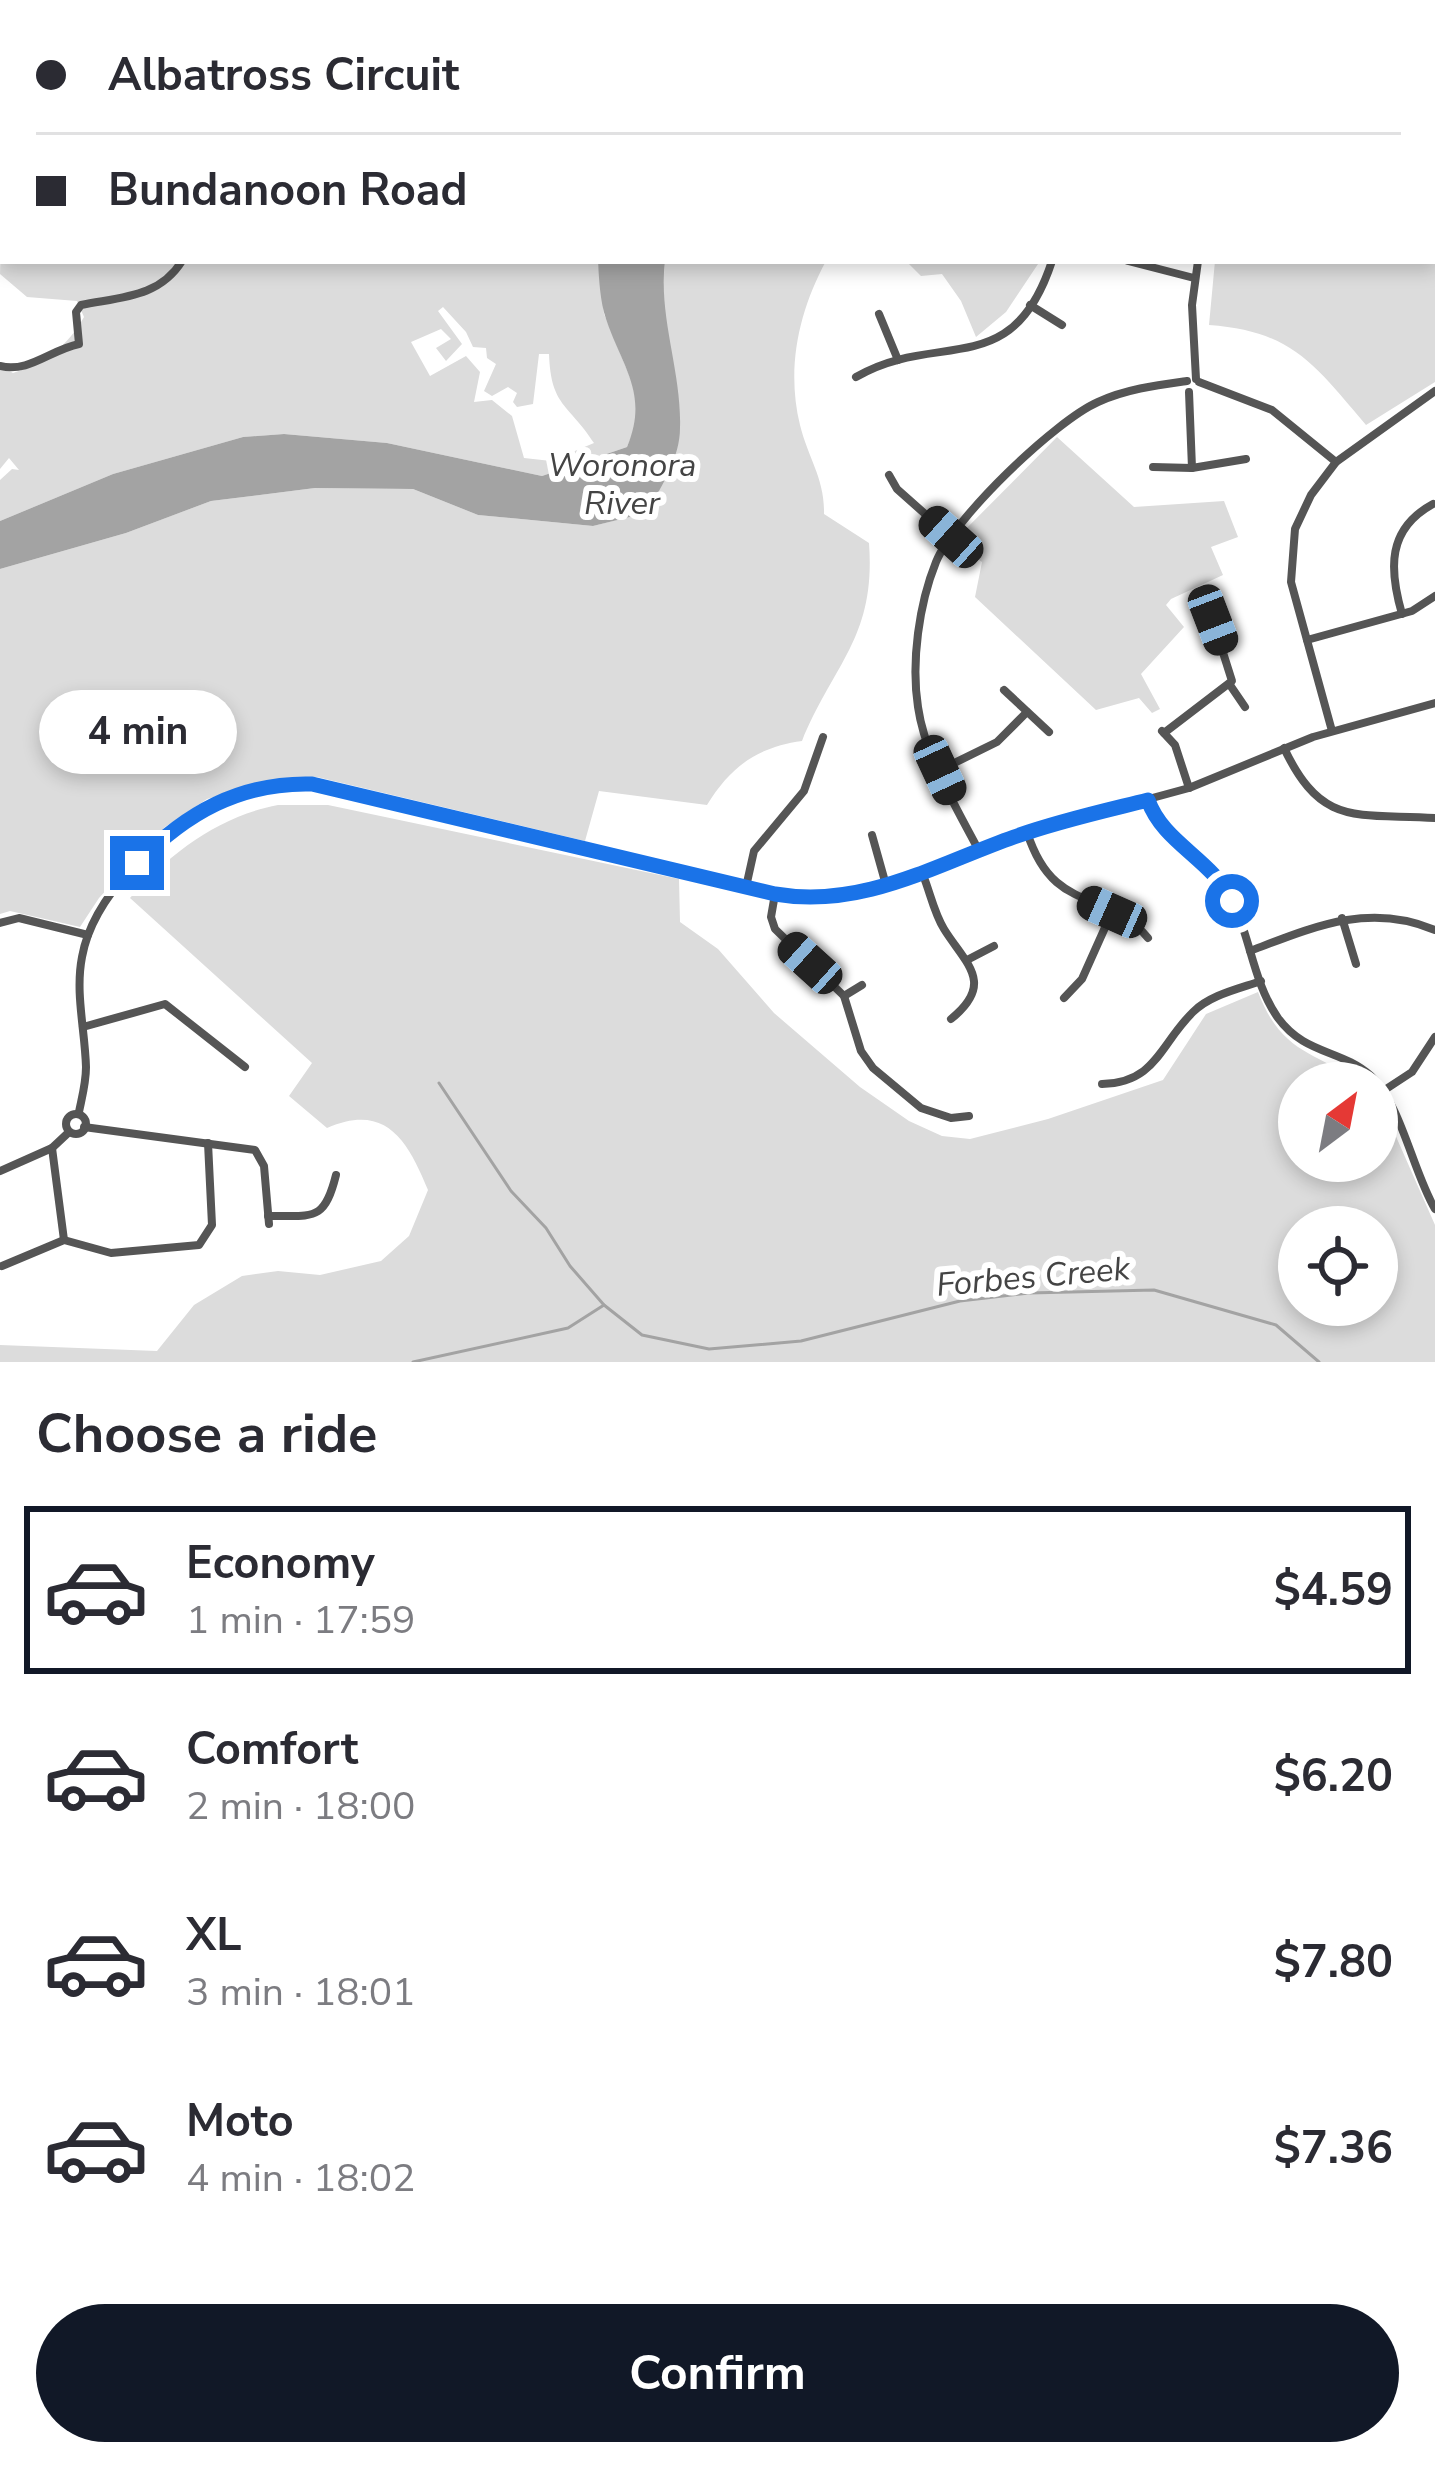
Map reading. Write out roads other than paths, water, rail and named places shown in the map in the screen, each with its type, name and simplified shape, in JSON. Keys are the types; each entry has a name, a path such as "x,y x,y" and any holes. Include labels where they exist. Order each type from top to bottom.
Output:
{"street":[{"path":"0,366 25,368 56,350 79,344 76,312 81,305 142,294 162,283 179,264"},
{"path":"856,377 898,360 961,353 992,343 1030,305 1050,264"},
{"path":"1140,264 1194,278"},
{"path":"1192,468 1197,264"},
{"path":"1030,305 1062,325"},
{"path":"879,314 898,360"},
{"path":"979,850 940,770 919,713 916,665 932,574 951,537 1043,439 1072,416 1128,391 1173,385 1215,389 1272,410 1336,462"},
{"path":"1332,731 1294,585 1298,526 1311,495 1336,462 1435,391"},
{"path":"1153,467 1192,468 1246,459"},
{"path":"889,475 897,489 951,537"},
{"path":"1402,614 1392,575 1395,546 1407,523 1433,504"},
{"path":"1307,640 1402,614 1435,596"},
{"path":"1189,788 1175,745 1162,731 1230,685 1233,674 1213,620"},
{"path":"1230,685 1245,707"},
{"path":"1004,691 1049,732"},
{"path":"68,1132 67,1121 79,1112 86,1072 79,978 88,935 117,885 181,823 234,795 295,784 344,789 427,813 775,894 825,898 886,886 1027,832 1189,788 1332,731 1435,703"},
{"path":"940,770 997,742 1027,712"},
{"path":"746,887 754,851 804,790 823,736"},
{"path":"1284,748 1304,788 1329,808 1435,818"},
{"path":"1148,800 1163,828 1220,880 1274,1011 1312,1049 1346,1062"},
{"path":"1027,832 1052,881 1131,921 1148,938"},
{"path":"872,835 886,886"},
{"path":"923,874 945,931 969,959 972,992 952,1019"},
{"path":"775,894 771,917 776,929 844,996 858,1042 873,1068 921,1108 950,1118 969,1116"},
{"path":"1064,998 1082,979 1112,912"},
{"path":"1250,950 1342,918 1388,916 1435,929"},
{"path":"0,923 20,918 88,935"},
{"path":"1342,918 1356,964"},
{"path":"969,959 994,946"},
{"path":"1102,1084 1119,1084 1147,1072 1196,1010 1261,981"},
{"path":"844,996 862,985"},
{"path":"83,1027 166,1004 245,1067"},
{"path":"1398,1081 1412,1072 1435,1037"},
{"path":"68,1132 79,1134 84,1126 85,1118 79,1112"},
{"path":"1398,1125 1435,1209"},
{"path":"84,1126 250,1148 260,1154 268,1220 316,1215 328,1205 336,1175"},
{"path":"0,1171 52,1148 68,1132"},
{"path":"2,1266 64,1240 111,1252 199,1245 212,1225 208,1143"},
{"path":"52,1148 64,1240"}],"water":[{"name":"Woronora River","path":"598,264 665,264 679,439 669,472 646,513 593,526 478,515 413,489 315,488 211,501 126,533 0,569 0,521 113,474 243,437 284,434 387,443 542,476 627,447 635,396 600,290"}],"waterway":[{"name":"Forbes Creek","path":"439,1083 511,1191 546,1228 570,1266 604,1305 642,1335 709,1349 801,1341 960,1301 1029,1293 1154,1290 1276,1325 1319,1362"},
{"name":"Forbes Creek","path":"413,1362 568,1328 604,1305"}]}
